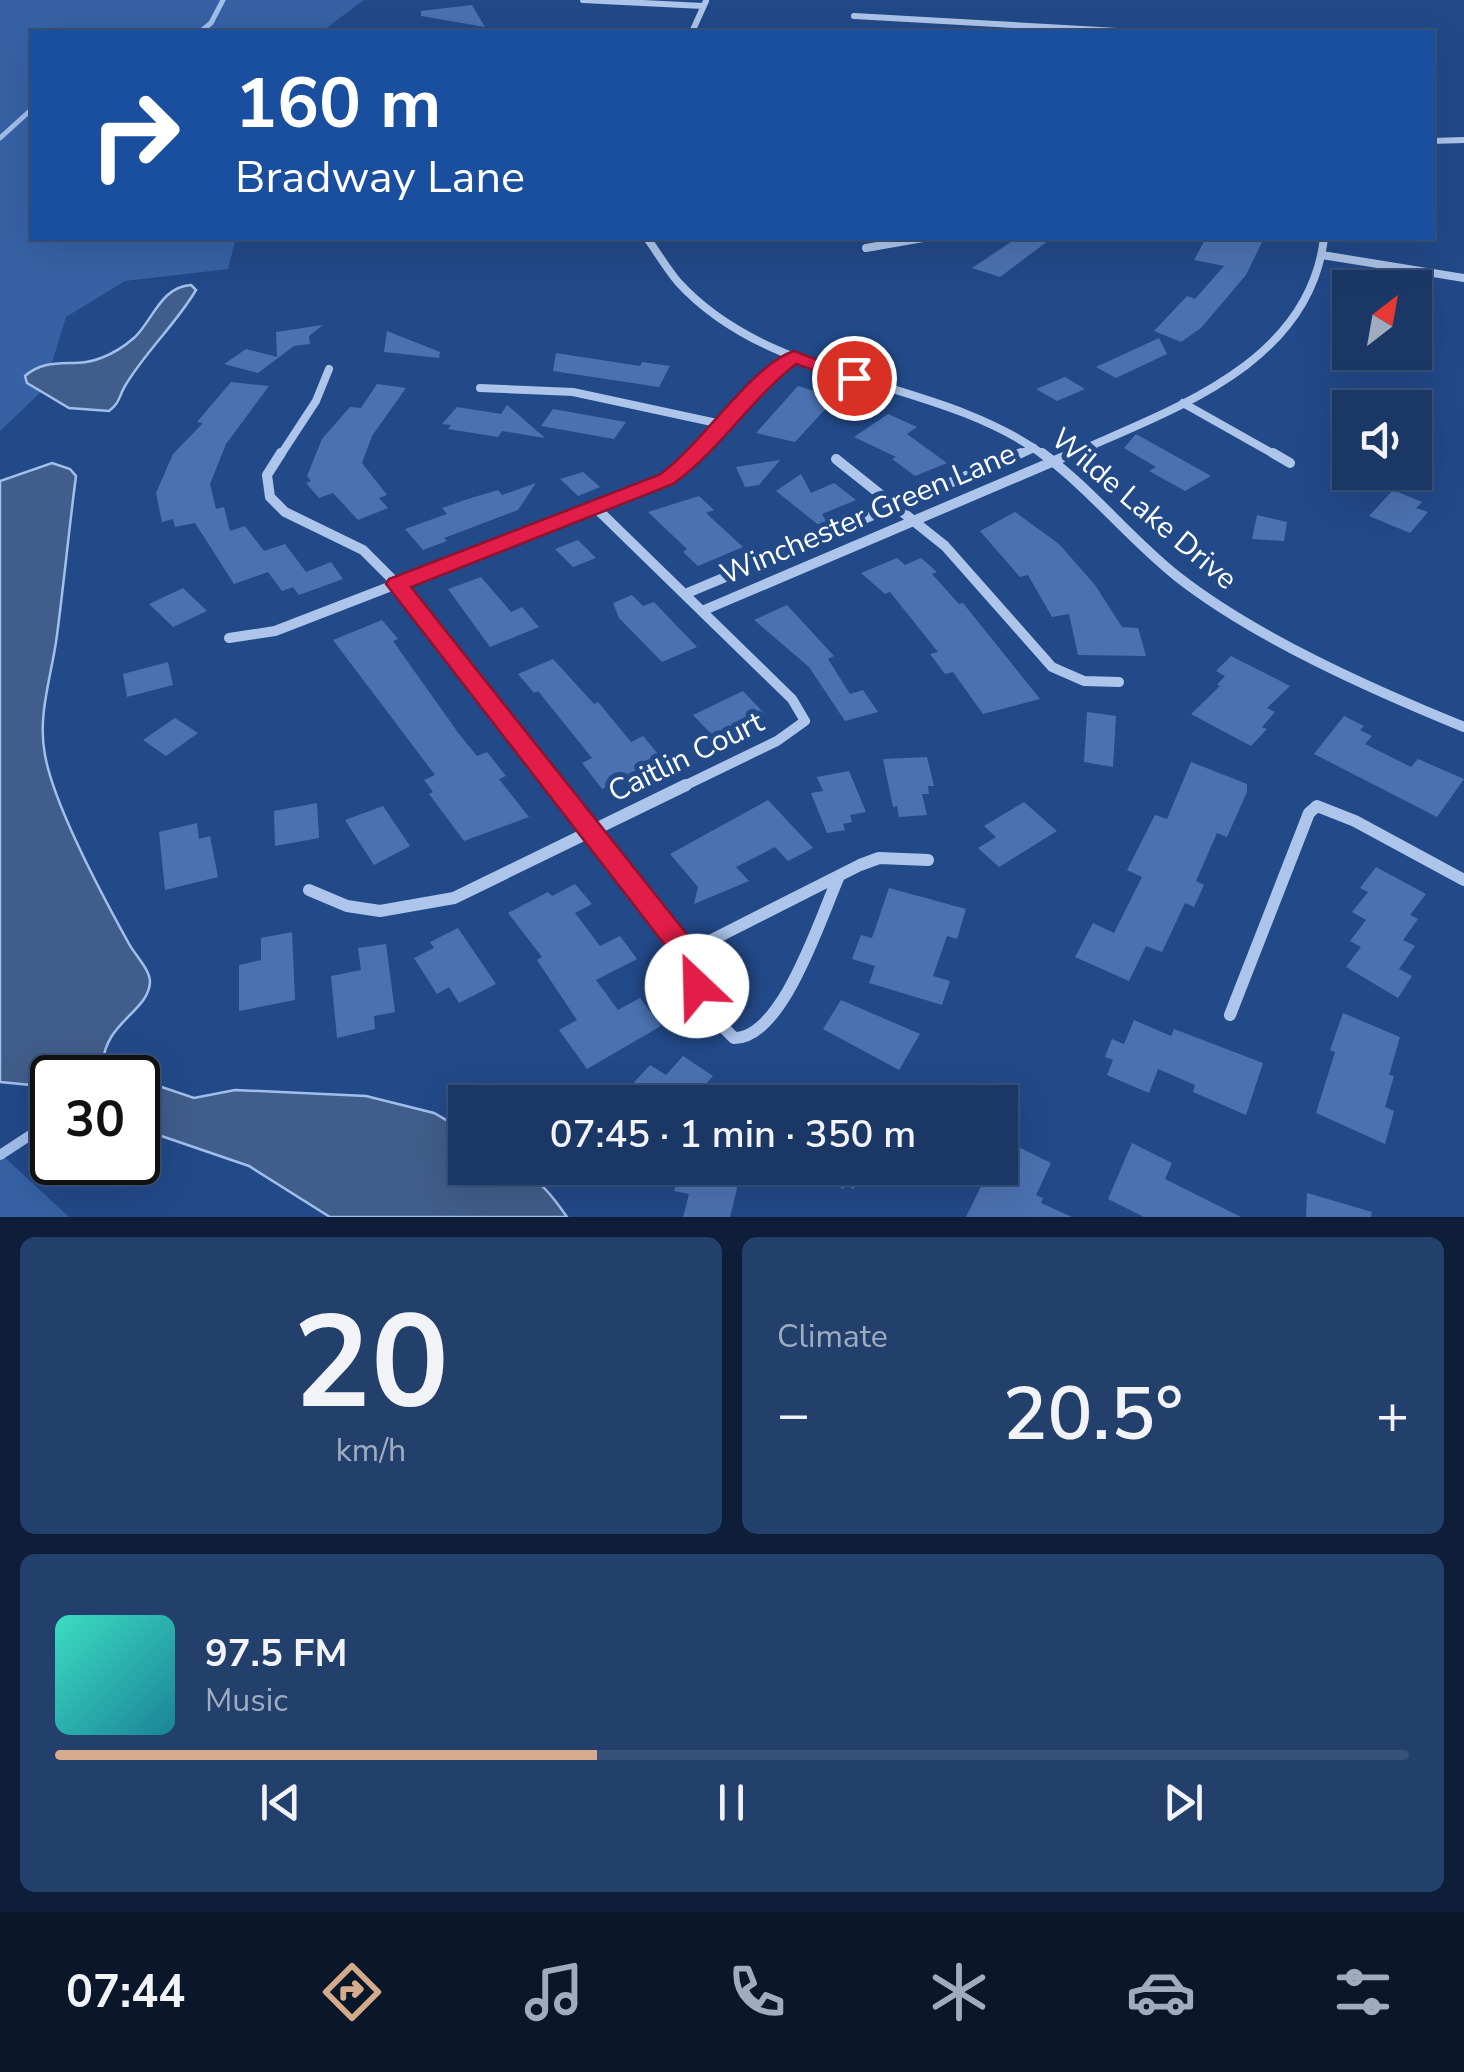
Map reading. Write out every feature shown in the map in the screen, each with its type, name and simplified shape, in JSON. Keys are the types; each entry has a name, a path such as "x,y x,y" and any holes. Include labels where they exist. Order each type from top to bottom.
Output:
{"street":[{"path":"584,0 705,3 693,30"},
{"path":"854,16 1100,30"},
{"path":"1435,141 1464,140"},
{"name":"Wilde Lake Drive","path":"648,240 666,268 691,294 731,324 794,357 1012,435 1054,462 1177,576 1232,614 1376,688 1464,727"},
{"path":"866,248 912,240"},
{"name":"Winchester Green Lane","path":"702,612 1183,403 1252,361 1282,333 1304,306 1317,278 1324,240"},
{"path":"1322,255 1464,278"},
{"path":"229,638 275,631 666,480 688,464 768,377 794,357"},
{"path":"329,369 316,401 267,474 270,498 284,512 363,550 397,584 688,952 697,986 714,1021 729,1035 744,1038 761,1030 797,967 839,876"},
{"path":"480,388 528,388 632,403 726,425"},
{"path":"1183,403 1290,463"},
{"name":"Winchester Green Lane","path":"684,594 1034,448"},
{"path":"836,459 945,546 1052,667 1084,682 1120,682"},
{"name":"Caitlin Court","path":"309,890 343,908 410,910 454,898 778,741 805,721 792,699 597,509"},
{"path":"1230,1016 1310,813 1317,806 1343,815 1464,880"},
{"path":"688,952 879,858 928,860"}],"shaded area":[{"path":"0,0 364,0 324,30 30,30 30,240 235,240 228,269 125,281 66,317 44,389 0,431"},
{"path":"191,285 196,290 109,411 69,408 27,383 25,376 43,366 91,361 119,349 135,337 165,297"},
{"path":"52,463 70,469 76,476 44,710 45,755 58,799 80,850 150,982 148,992 111,1038 104,1055 30,1055 30,1085 0,1082 0,481"},
{"path":"160,1086 194,1098 235,1090 366,1096 434,1113 448,1121 448,1185 541,1185 567,1217 330,1217 249,1166 160,1136"},
{"path":"0,1153 30,1185 69,1217 0,1217"}],"building":[{"path":"472,5 485,27 421,16 421,11"},
{"path":"1014,240 1049,240 1000,277 972,268"},
{"path":"1205,240 1263,240 1246,275 1201,328 1181,342 1154,331 1187,296 1195,299 1224,266 1194,260"},
{"path":"323,325 309,336 310,344 294,346 258,373 224,364 246,349 277,357 276,332"},
{"path":"387,331 440,352 439,358 384,352"},
{"path":"1159,338 1167,354 1116,378 1096,367"},
{"path":"556,353 640,366 642,362 670,366 659,387 553,371"},
{"path":"1065,377 1085,389 1057,401 1036,389"},
{"path":"231,382 269,386 226,444 210,484 216,509 224,507 230,531 245,526 264,551 285,544 306,572 331,562 343,579 299,595 293,587 282,591 268,572 234,584 195,523 175,527 173,519 162,522 156,493 173,454 203,423 197,422"},
{"path":"377,384 406,388 372,436 362,463 387,495 379,498 388,508 358,520 333,493 319,498 306,483 311,481 307,476 322,439 350,407 361,408"},
{"path":"798,386 831,396 825,402 830,404 795,442 756,433"},
{"path":"507,405 545,438 502,431 498,437 448,429 451,425 442,424 457,407 501,414"},
{"path":"553,409 626,422 614,439 541,426"},
{"path":"888,414 917,427 907,434 947,463 915,476 892,459 896,457 854,437"},
{"path":"1136,434 1211,476 1185,491 1149,471 1156,467 1124,448"},
{"path":"780,460 759,485 745,487 736,467"},
{"path":"583,472 600,487 578,496 560,479"},
{"path":"801,474 811,493 834,483 856,500 822,514 828,524 821,527 776,491"},
{"path":"536,483 518,510 423,550 405,529 447,514 442,508 498,490 502,495"},
{"path":"1393,490 1422,502 1416,508 1428,512 1410,533 1369,516"},
{"path":"699,496 714,510 706,513 743,547 698,566 683,552 687,549 648,512"},
{"path":"1015,512 1059,544 1095,585 1122,627 1138,628 1146,656 1078,655 1069,614 1052,617 1028,575 1020,577 980,531"},
{"path":"1257,515 1287,522 1284,541 1252,539"},
{"path":"578,540 596,558 573,567 555,549"},
{"path":"897,558 905,565 921,558 937,572 932,574 959,604 963,603 1040,699 983,714 953,672 945,674 930,654 938,652 890,592 885,594 861,573"},
{"path":"481,577 511,612 522,607 539,627 490,647 448,589"},
{"path":"183,588 207,611 173,627 149,604"},
{"path":"632,595 643,606 654,602 697,647 662,662 619,618 613,603"},
{"path":"787,605 834,656 828,659 850,694 863,690 878,712 845,721 809,667 754,620"},
{"path":"382,620 459,734 477,756 487,752 506,776 499,779 529,817 464,841 429,794 433,792 424,780 435,775 333,640"},
{"path":"1231,656 1290,686 1267,708 1275,712 1262,727 1267,729 1251,746 1191,714 1220,686 1217,685 1225,676 1216,671"},
{"path":"553,659 594,704 598,702 631,742 643,736 664,761 602,789 582,763 592,758 538,691 534,693 518,674"},
{"path":"168,662 173,685 127,697 123,674"},
{"path":"743,691 764,713 714,737 693,715"},
{"path":"1087,712 1116,716 1113,767 1084,762"},
{"path":"1344,716 1364,726 1360,730 1372,736 1365,744 1411,767 1418,759 1464,779 1437,817 1314,754"},
{"path":"175,718 198,733 166,756 143,740"},
{"path":"927,757 934,786 928,786 929,794 922,794 927,815 899,817 897,806 893,807 883,759"},
{"path":"1191,762 1247,784 1247,792 1227,837 1217,833 1196,881 1204,885 1194,907 1185,903 1162,952 1146,946 1129,981 1075,957 1093,923 1114,933 1142,877 1127,870 1155,815 1167,819"},
{"path":"849,771 866,812 850,815 852,822 843,824 845,830 827,833 811,793 823,791 817,777"},
{"path":"768,800 813,848 788,861 775,847 736,867 749,881 694,904 698,887 670,854"},
{"path":"1024,802 1057,831 999,867 978,848 996,837 984,826"},
{"path":"317,803 319,838 275,846 274,811"},
{"path":"383,806 410,846 374,865 345,820"},
{"path":"197,823 199,839 210,836 218,877 165,890 159,832"},
{"path":"1376,867 1426,894 1410,915 1418,919 1403,940 1415,946 1399,969 1412,976 1398,998 1346,967 1361,947 1350,941 1366,920 1352,912 1368,892 1360,888"},
{"path":"575,884 592,904 575,913 600,946 620,936 637,959 596,980 618,1010 640,998 661,1026 587,1069 559,1030 577,1020 537,960 542,957 508,913 548,892 552,896"},
{"path":"889,888 966,909 957,939 947,936 933,976 950,981 942,1005 869,983 875,966 852,959 861,935 872,938"},
{"path":"458,928 496,984 459,1003 449,987 437,994 414,958 434,948 430,942"},
{"path":"292,932 295,1000 239,1011 239,965 261,960 261,938"},
{"path":"386,944 395,1012 374,1016 375,1029 337,1038 331,976 361,970 358,948"},
{"path":"841,1000 920,1034 899,1070 823,1029"},
{"path":"1343,1013 1400,1037 1389,1075 1394,1076 1385,1107 1394,1111 1385,1144 1316,1113"},
{"path":"1134,1020 1171,1036 1174,1029 1263,1063 1246,1115 1193,1092 1195,1085 1158,1069 1149,1093 1107,1075 1113,1060 1105,1057 1112,1039 1124,1044"},
{"path":"683,1056 713,1076 705,1085 632,1085 650,1065 666,1075"},
{"path":"1132,1143 1172,1163 1165,1179 1241,1217 1144,1217 1108,1199"},
{"path":"1018,1147 1051,1163 1036,1195 1043,1198 1041,1203 1072,1217 966,1217 982,1185 1018,1185"},
{"path":"676,1185 738,1185 730,1217 683,1217 689,1194 674,1191"},
{"path":"1307,1193 1372,1212 1371,1217 1306,1217"}],"waterway":[{"path":"202,30 211,23 223,0"},
{"path":"0,138 30,111"},
{"path":"0,1155 30,1135"}],"route":[{"path":"697,986 688,952 397,584 666,480 688,464 768,377 794,357 854,378"}]}
